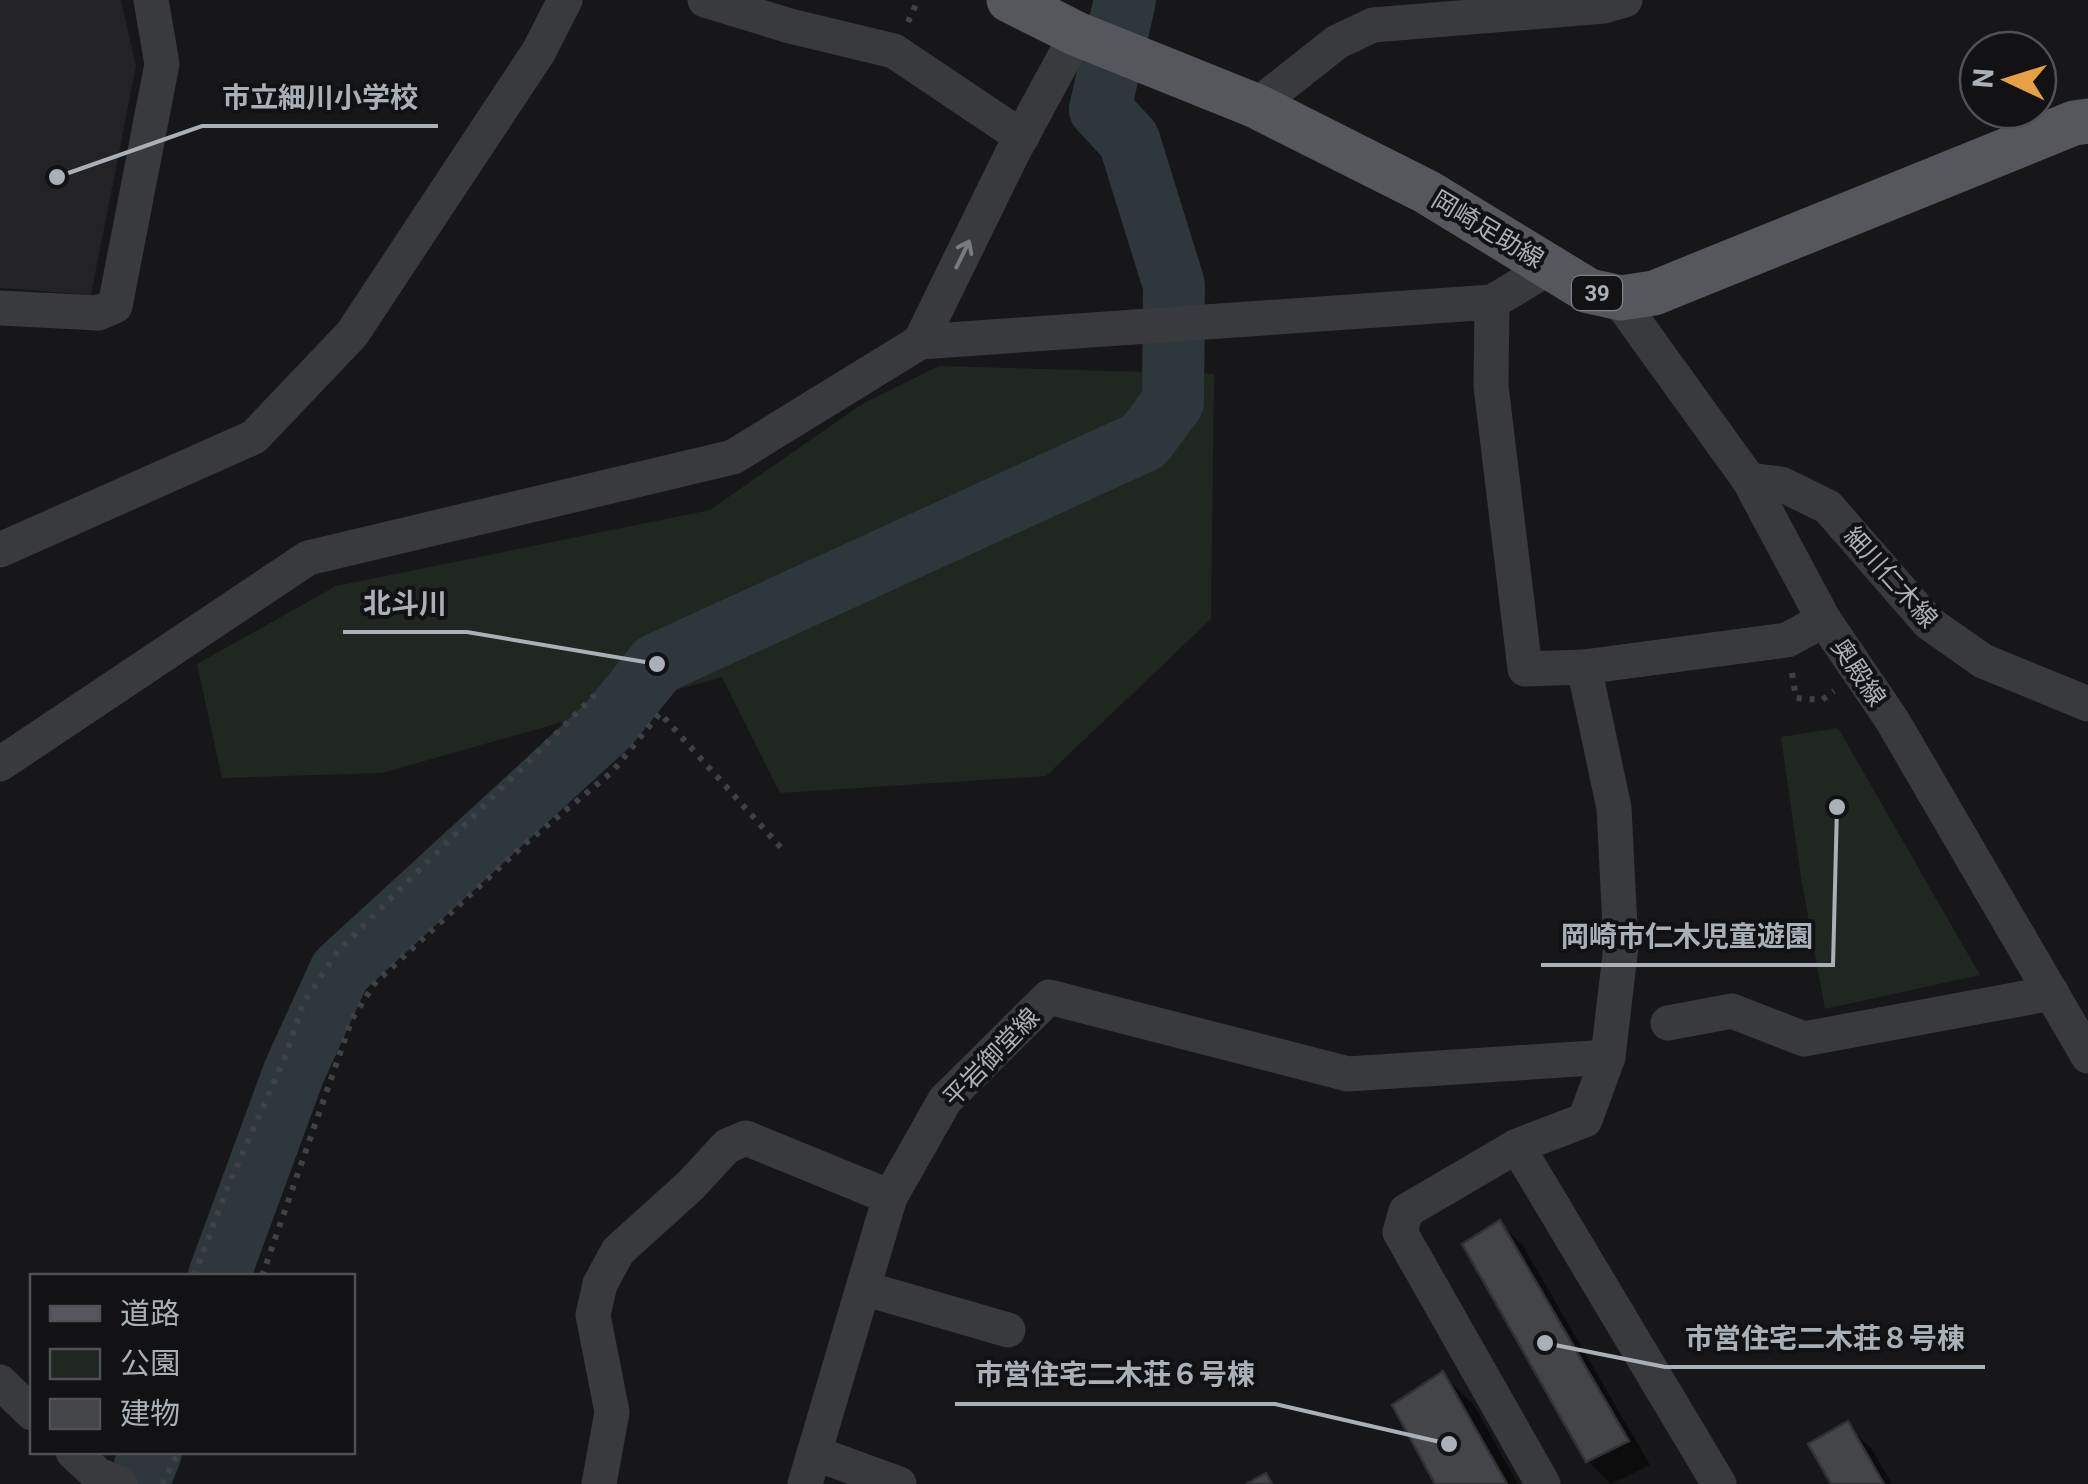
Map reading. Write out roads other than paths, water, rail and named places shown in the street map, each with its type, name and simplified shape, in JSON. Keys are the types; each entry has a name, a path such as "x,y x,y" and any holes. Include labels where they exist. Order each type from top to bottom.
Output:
{"main road":[{"name":"岡崎足助線","path":"1029,5 1101,44 1256,106 1427,192 1589,291 1617,297"},
{"name":"39","path":"1617,297 1654,293 2074,123 2088,121"}],"street":[{"path":"0,308 98,313 115,306 162,64 151,0"},
{"path":"0,550 254,437 352,334 540,51 565,0"},
{"path":"705,0 894,51 1022,137"},
{"path":"1256,106 1337,42 1373,25 1604,6 1624,0"},
{"path":"920,342 1022,137 1101,44"},
{"path":"0,764 308,558 734,456 920,342 1492,302 1552,266"},
{"name":"奥殿線","path":"1617,297 1749,480 1824,620 1892,720 2088,1056"},
{"path":"1492,302 1490,386 1524,669 1584,667 1787,640 1824,620"},
{"name":"細川仁木線","path":"1749,480 1781,484 1828,507 1929,624 1984,661 2088,704"},
{"path":"1543,1484 1400,1232 1406,1212 1517,1146 1585,1120 1608,1056 1621,946 1614,808 1584,667"},
{"path":"1668,1023 1732,1011 1804,1040 2052,993"},
{"name":"平岩御堂線","path":"810,1469 890,1196 945,1100 1049,997 1348,1074 1608,1056"},
{"path":"599,1484 612,1412 593,1315 600,1284 618,1251 727,1146 746,1138 890,1196"},
{"path":"1517,1146 1719,1484"},
{"path":"863,1288 1008,1330"},
{"path":"0,1382 30,1411"},
{"path":"810,1469 900,1484"}],"waterway":[{"path":"220,1274 294,1072 340,971 608,725 657,664 1144,441 1173,402 1174,285 1129,140 1100,109 1125,0"},
{"path":"138,1484 150,1454"}],"place":[{"name":"市立細川小学校","path":"57,177"},
{"name":"北斗川","path":"657,664"},
{"name":"岡崎市仁木児童遊園","path":"1837,807"},
{"name":"市営住宅二木荘８号棟","path":"1545,1343"},
{"name":"市営住宅二木荘６号棟","path":"1449,1444"}]}
